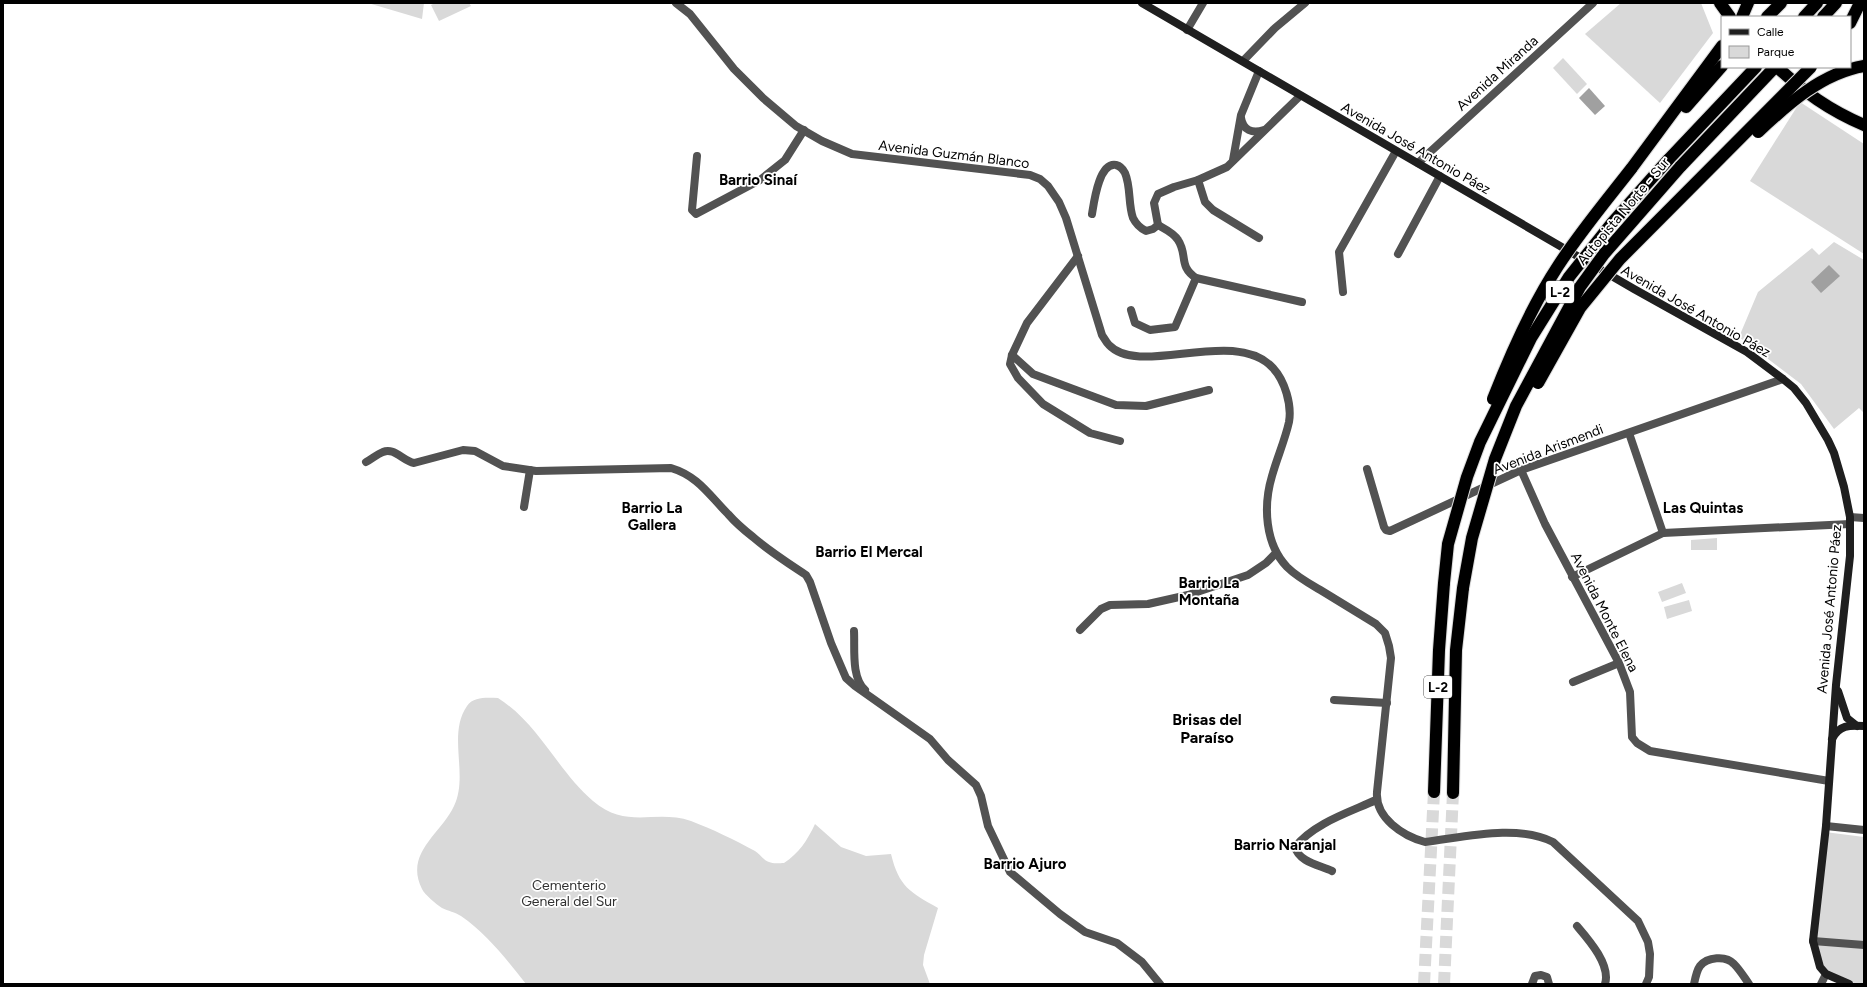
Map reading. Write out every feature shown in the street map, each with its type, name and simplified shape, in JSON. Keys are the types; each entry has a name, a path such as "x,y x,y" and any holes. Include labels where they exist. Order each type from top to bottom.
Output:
{"highway":[{"path":"1720,3 1729,16"},
{"path":"1742,16 1748,3"},
{"path":"1768,16 1781,3"},
{"path":"1805,16 1817,3"},
{"path":"1824,16 1836,3"},
{"path":"1851,21 1860,3"},
{"path":"1480,442 1491,404 1511,354 1535,304 1558,266 1721,47"},
{"path":"1673,207 1774,117 1812,87 1854,68 1864,66"},
{"path":"1631,169 1721,67"},
{"name":"Autopista Norte - Sur","path":"1434,792 1439,650 1448,544 1467,477 1480,442 1531,338 1569,277 1612,223 1755,68"},
{"name":"Autopista Norte - Sur","path":"1453,793 1456,650 1462,588 1472,538 1493,466 1516,406 1580,287 1604,254 1680,167 1775,68"},
{"path":"1777,68 1804,92 1845,117 1864,125"},
{"path":"1516,406 1526,399 1535,388 1580,308 1620,258 1673,207 1810,68"}],"main road":[{"name":"Avenida José Antonio Páez","path":"1142,3 1634,289 1747,352 1794,388 1806,403 1828,440 1843,480 1850,520 1850,556 1836,685 1826,826 1813,941 1819,963 1826,974"},
{"path":"1836,685 1847,718 1861,726"},
{"path":"1831,742 1838,729 1848,726 1861,726"},
{"path":"1826,974 1849,984"}],"street":[{"name":"Avenida Guzmán Blanco","path":"676,3 690,14 734,69 790,121 822,141 852,154 1030,175 1040,179 1054,192 1059,202 1078,256 1102,335 1109,346 1135,357 1244,351 1262,358 1274,368 1282,382 1289,403 1289,421 1271,478 1268,508 1270,539 1276,553 1288,568 1303,579 1376,624 1385,633 1390,646 1391,658 1387,703 1376,800"},
{"path":"1188,30 1203,3"},
{"path":"1243,61 1275,28 1305,3"},
{"name":"Avenida Miranda","path":"1418,163 1593,3"},
{"path":"1233,160 1240,115 1259,71"},
{"path":"1300,96 1220,171 1158,194 1154,204 1158,225 1175,236 1179,241 1186,268 1188,272 1196,278 1302,302"},
{"path":"1240,115 1242,124 1247,130 1258,132 1264,130"},
{"path":"697,156 692,210 696,214 760,180 784,160 804,130"},
{"path":"1343,292 1339,252 1396,151"},
{"path":"1092,214 1099,180 1107,167 1113,165 1119,166 1126,174 1133,217 1137,224 1148,232 1158,225"},
{"path":"1398,254 1440,176"},
{"path":"1198,180 1205,202 1213,210 1259,238"},
{"path":"1078,256 1034,313 1012,355 1010,364 1018,378 1043,404 1090,433 1120,441"},
{"path":"1131,310 1135,323 1150,330 1175,327 1196,278"},
{"path":"1012,355 1033,374 1116,405 1136,407 1146,406 1209,390"},
{"name":"Avenida Arismendi","path":"1367,469 1384,527 1386,530 1390,531 1521,470 1783,379"},
{"path":"1629,432 1663,533"},
{"path":"366,462 384,451 392,450 409,462 463,450 476,452 503,466 530,470 665,468 683,472 694,478 728,514 755,539 806,575 810,582 831,643 846,678 854,686 930,738 948,760 976,785 981,796 988,826 1005,865 1014,876 1060,914 1085,932 1117,943 1142,962 1160,984"},
{"path":"524,507 530,470"},
{"name":"Avenida Monte Elena","path":"1521,470 1545,524 1619,663 1630,692 1632,737 1637,743 1650,751 1829,781"},
{"path":"1572,577 1663,533 1864,518"},
{"path":"1080,630 1101,609 1110,605 1148,604 1188,595 1248,575 1266,563 1276,553"},
{"path":"854,631 858,682 882,705"},
{"path":"1573,682 1619,663"},
{"path":"1334,700 1387,703"},
{"path":"1332,871 1301,857 1297,853 1295,846 1302,838 1317,828 1376,800 1387,819 1399,830 1413,839 1425,842 1516,832 1541,836 1553,842 1638,921 1648,942 1650,954 1649,977 1646,984"},
{"path":"1826,826 1864,830"},
{"path":"1577,926 1594,945 1604,969 1606,977 1605,984"},
{"path":"1813,941 1864,945"},
{"path":"1694,984 1700,966 1708,960 1717,958 1727,959 1733,963 1749,984"},
{"path":"1821,984 1826,974"},
{"path":"1532,984 1535,976 1541,975 1547,977 1549,984"}],"green space":[{"path":"368,3 424,3 422,19"},
{"path":"435,3 469,3 471,6 439,21 431,5"},
{"path":"1621,3 1701,3 1713,33 1660,103 1585,34"},
{"path":"1563,58 1587,84 1577,94 1553,68"},
{"path":"1800,102 1864,144 1864,254 1750,181"},
{"path":"1834,242 1864,260 1864,413 1859,408 1834,429 1801,384 1739,337 1758,292 1812,248 1819,255"},
{"path":"1717,538 1717,550 1691,550 1691,540"},
{"path":"1682,583 1686,593 1662,602 1658,592"},
{"path":"1689,600 1692,611 1667,619 1664,607"},
{"name":"Cementerio General del Sur","path":"481,698 498,698 525,721 580,789 605,810 629,817 665,817 691,821 740,843 772,863 784,863 794,855 806,841 815,824 841,847 866,856 891,854 898,874 907,887 913,893 938,908 924,955 923,965 930,984 526,984 496,948 470,923 456,913 442,908 428,897 422,889 418,876 418,865 421,854 426,844 448,816 454,806 458,794 460,781 458,742 461,717 467,706 473,701"},
{"path":"1825,832 1864,837 1864,984 1849,984 1826,974 1813,941"}],"shaded area":[{"path":"1589,88 1605,106 1595,115 1579,98"},
{"path":"1829,265 1840,276 1821,293 1811,282"}],"tunnel":[{"path":"1424,984 1434,792"},
{"path":"1444,984 1453,793"}],"district":[{"name":"Barrio Sinaí","path":"758,180"},
{"name":"Las Quintas","path":"1703,508"},
{"name":"Barrio La Gallera","path":"652,516"},
{"name":"Barrio El Mercal","path":"869,552"},
{"name":"Barrio La Montaña","path":"1209,592"},
{"name":"Brisas del Paraíso","path":"1207,728"},
{"name":"Barrio Naranjal","path":"1285,845"},
{"name":"Barrio Ajuro","path":"1025,864"}]}
